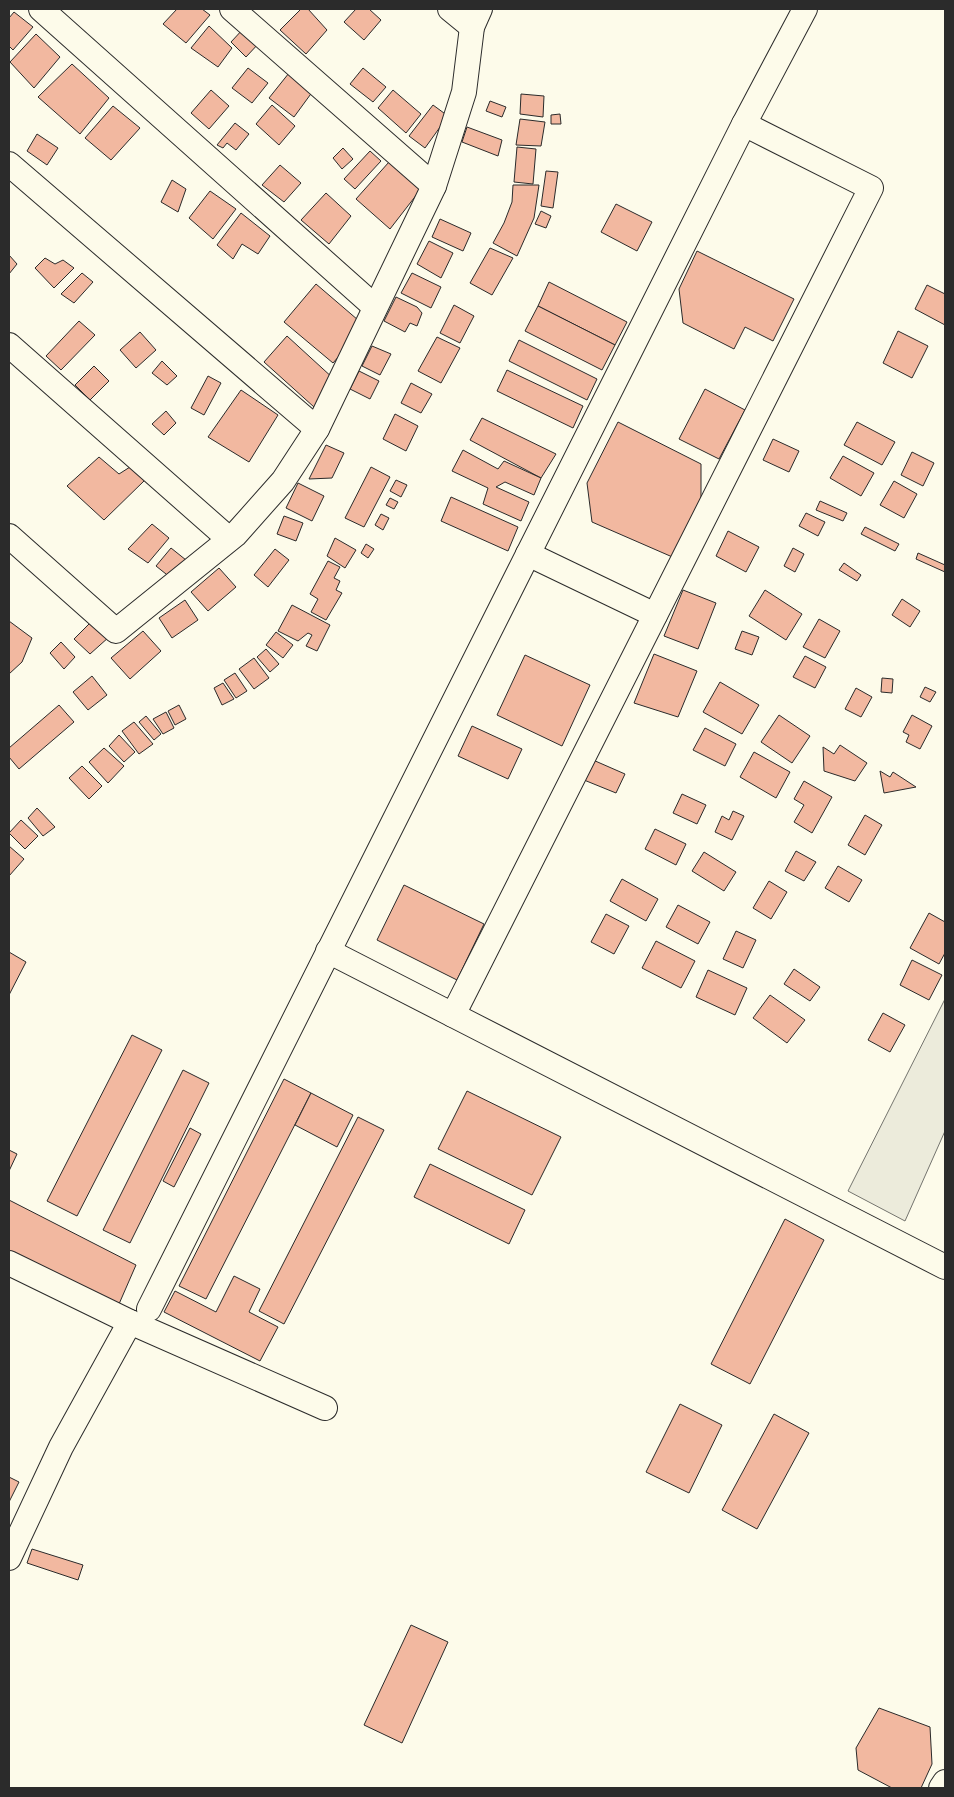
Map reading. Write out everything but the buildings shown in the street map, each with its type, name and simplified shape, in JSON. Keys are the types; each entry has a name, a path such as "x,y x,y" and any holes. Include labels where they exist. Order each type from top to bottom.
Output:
{"street":[{"path":"41,9 375,307"},
{"path":"232,9 434,186"},
{"path":"9,536 116,631 229,539 283,481 317,429 434,186 464,92 476,18 450,9"},
{"path":"9,1558 61,1448 140,1316 328,951 744,124 805,9"},
{"path":"453,1015 870,188 744,124"},
{"path":"9,164 317,429"},
{"path":"9,345 229,539"},
{"path":"528,554 655,615"},
{"path":"328,951 945,1267"},
{"path":"9,1263 140,1316 325,1408"},
{"path":"941,1788 945,1782"}],"shaded area":[{"path":"945,999 945,1131 905,1221 848,1191"}]}
